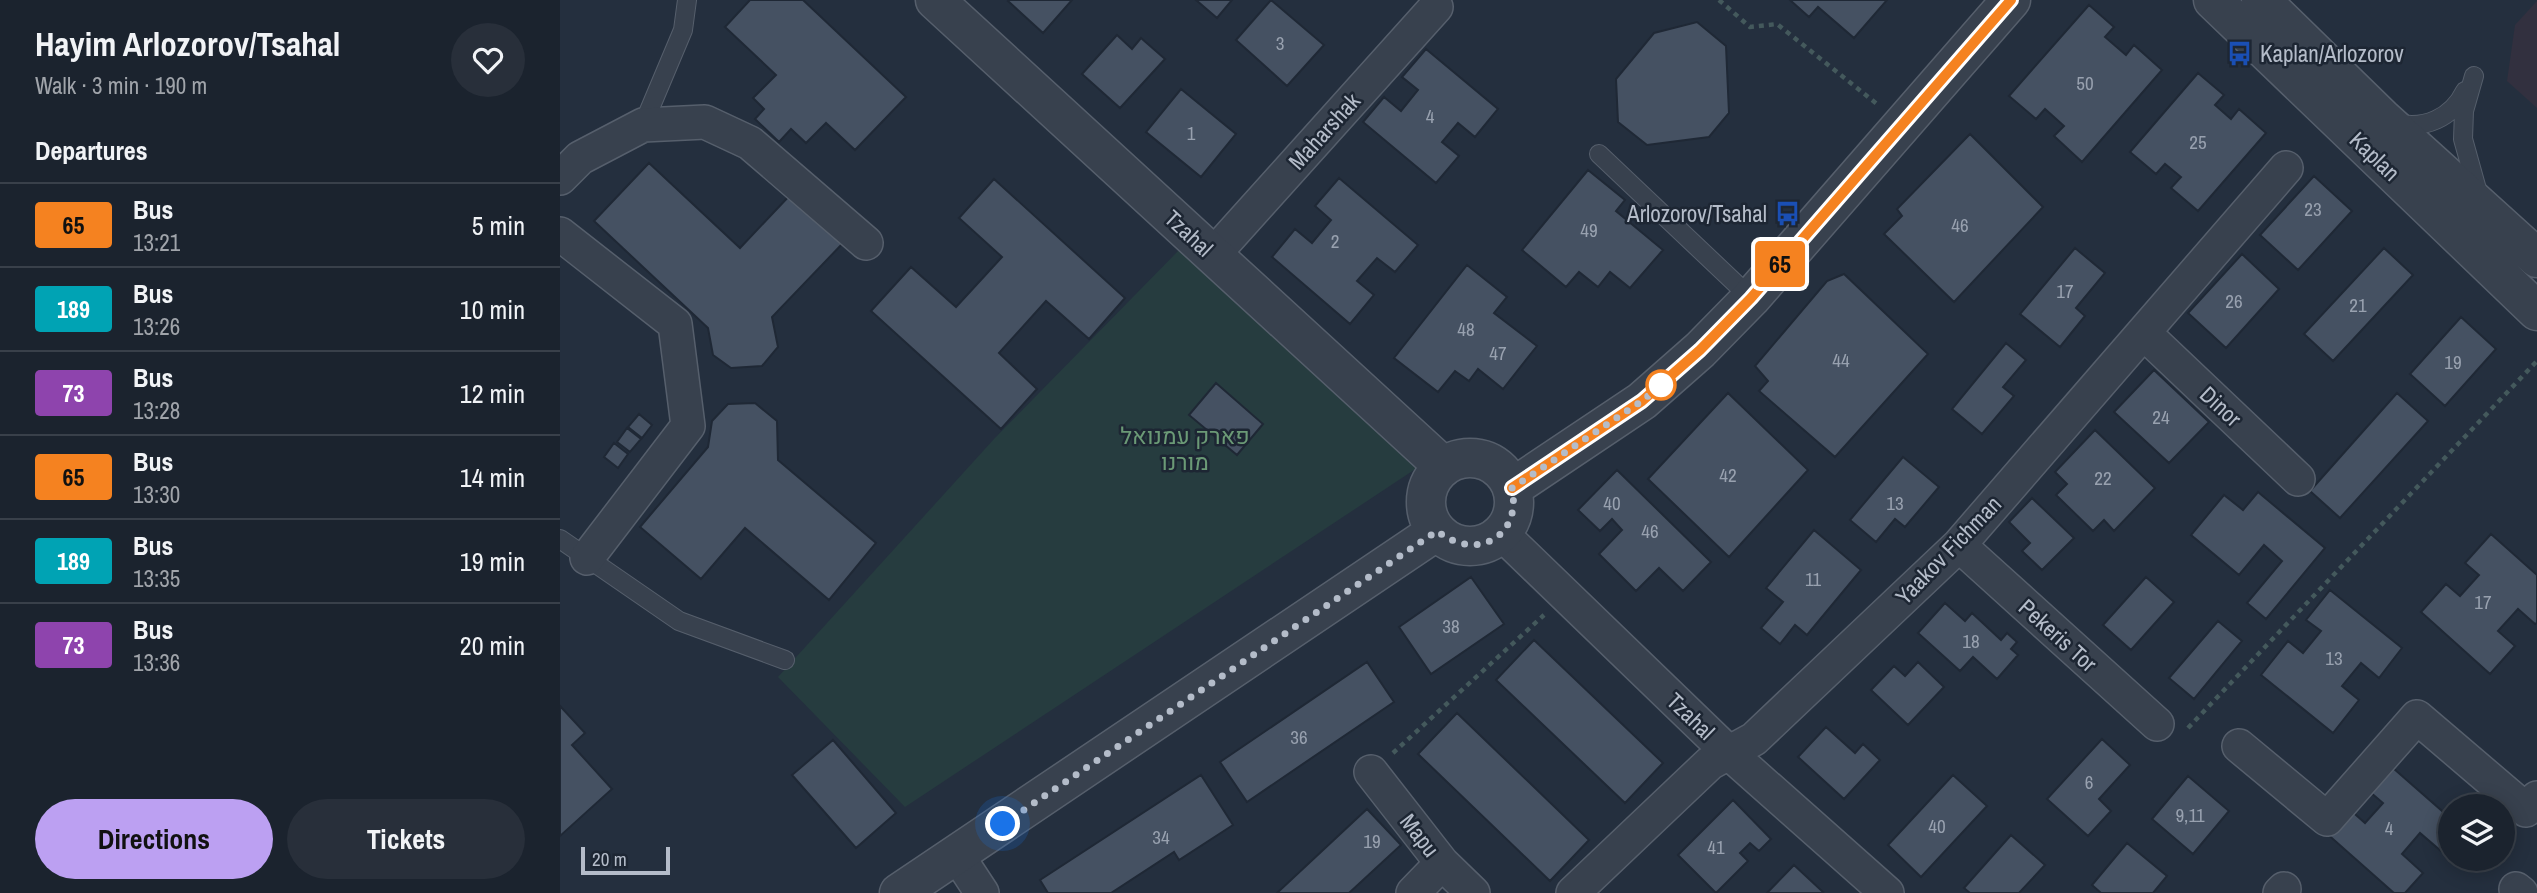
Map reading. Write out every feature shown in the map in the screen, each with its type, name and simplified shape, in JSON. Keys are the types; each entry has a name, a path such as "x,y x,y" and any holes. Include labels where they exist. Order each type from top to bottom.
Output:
{"street":[{"path":"1512,488 1642,401 1681,368 1751,298 2011,0"},
{"name":"Kaplan","path":"2213,0 2537,311"},
{"name":"Kaplan","path":"2261,0 2382,118 2534,253"},
{"name":"Tzahal","path":"940,2 1443,466"},
{"name":"Maharshak","path":"1213,255 1436,7"},
{"path":"560,178 580,158 643,125 705,122 750,143 866,243"},
{"name":"Yaakov Fichman","path":"1573,893 1710,763 1754,739 1959,545 2286,169"},
{"path":"560,234 676,324 688,426 587,558"},
{"name":"Dinor","path":"2144,333 2298,479"},
{"path":"1462,458 1483,459 1502,470 1512,488 1513,512 1501,533 1489,542 1475,545 1461,545 1448,540 1437,531 1429,519 1425,505 1427,490 1433,477 1443,466 1462,458"},
{"path":"899,893 1437,531"},
{"name":"Tzahal","path":"1501,533 1729,753 1887,893"},
{"name":"Pekeris Tor","path":"1959,545 2169,730"},
{"path":"2239,746 2327,819 2417,717 2526,810 2537,798"},
{"name":"Mapu","path":"1371,772 1442,863 1473,893"},
{"path":"957,855 982,893"},
{"path":"1413,893 1442,863"}],"lane":[{"path":"643,125 683,30 687,0"},
{"path":"2382,118 2411,127 2431,123 2456,105 2474,76 2464,111 2463,139 2476,190 2490,214"},
{"path":"1599,154 1751,298"},
{"path":"560,539 679,621 785,660"}],"path":[{"path":"1719,0 1751,27 1777,24 1902,125"},
{"path":"2169,730 2537,361"},
{"path":"1371,772 1566,596"}],"shaded area":[{"path":"2537,1 2537,108 2507,81 2515,25"}],"green space":[{"name":"פארק עמנואל מורנו","path":"1180,249 1423,464 905,807 778,677 994,439"}],"building":[{"path":"750,0 803,0 906,97 855,150 826,123 806,143 791,129 779,142 755,119 764,109 753,98 776,75 725,27"},
{"path":"1009,0 1072,0 1043,33"},
{"path":"1196,0 1232,0 1217,18"},
{"path":"1271,0 1324,45 1287,86 1236,40"},
{"path":"1790,0 1887,0 1854,38 1818,7 1809,17"},
{"path":"2089,5 2114,27 2105,37 2126,55 2134,45 2162,70 2082,162 2054,136 2064,126 2045,109 2036,119 2009,96"},
{"path":"1697,22 1726,46 1729,113 1709,137 1647,145 1618,122 1616,79 1654,33"},
{"path":"1117,35 1132,49 1141,38 1165,59 1120,108 1082,74"},
{"path":"1426,49 1498,109 1475,137 1458,123 1442,142 1459,156 1436,183 1363,122 1384,97 1401,111 1418,90 1402,77"},
{"path":"2198,73 2224,95 2215,105 2231,119 2239,109 2266,133 2198,211 2171,188 2181,177 2165,164 2156,174 2130,152"},
{"path":"1181,89 1236,134 1201,177 1146,132"},
{"path":"1970,134 2043,207 1954,302 1884,234 1902,216 1897,209"},
{"path":"649,163 740,248 792,193 844,242 772,317 778,347 762,366 731,368 713,355 708,328 594,221"},
{"path":"1588,170 1625,200 1616,211 1663,250 1630,288 1610,272 1598,287 1579,272 1566,287 1522,250"},
{"path":"2314,176 2352,211 2298,270 2260,235"},
{"path":"1339,178 1418,245 1395,272 1377,258 1357,281 1374,295 1350,324 1272,257 1295,229 1312,243 1331,220 1315,206"},
{"path":"994,179 1125,298 1089,339 1046,301 999,353 1037,389 1001,429 871,311 911,267 956,307 1002,257 959,218"},
{"path":"2075,248 2105,273 2076,308 2085,316 2060,347 2020,314"},
{"path":"2384,248 2413,275 2333,361 2304,334"},
{"path":"2242,254 2279,289 2226,348 2188,313"},
{"path":"1467,265 1507,297 1494,313 1537,346 1503,389 1478,369 1469,381 1455,371 1438,392 1394,358"},
{"path":"1844,274 1928,354 1835,457 1759,391 1768,381 1755,366 1827,281"},
{"path":"2461,317 2496,349 2445,406 2410,374"},
{"path":"2006,343 2026,360 2003,387 2014,396 1982,434 1952,409"},
{"path":"2154,370 2209,422 2169,463 2114,412"},
{"path":"1216,383 1263,424 1237,455 1189,415"},
{"path":"1728,393 1808,470 1729,557 1648,479"},
{"path":"2397,393 2428,421 2340,518 2310,491"},
{"path":"755,403 777,421 778,460 876,543 829,600 745,528 701,579 640,527 708,447 712,421 728,404"},
{"path":"639,414 652,425 642,438 628,427"},
{"path":"627,428 641,439 630,452 617,442"},
{"path":"2095,430 2155,488 2114,531 2104,520 2093,531 2056,495 2067,484 2055,472"},
{"path":"614,443 628,454 618,468 604,457"},
{"path":"1903,457 1939,487 1905,527 1895,519 1876,542 1850,520"},
{"path":"1617,470 1711,562 1683,591 1659,568 1636,591 1599,554 1622,530 1612,519 1600,531 1578,510"},
{"path":"2258,492 2325,548 2266,619 2247,603 2282,561 2264,545 2239,575 2191,535 2224,495 2243,510"},
{"path":"2032,498 2074,538 2042,570 2022,551 2030,543 2009,522"},
{"path":"1814,530 1861,570 1807,635 1795,625 1780,644 1761,628 1783,602 1766,588"},
{"path":"2491,534 2537,575 2537,623 2518,609 2498,631 2515,646 2490,674 2421,612 2446,584 2460,596 2479,575 2465,563"},
{"path":"1471,577 1504,624 1431,674 1399,627"},
{"path":"2146,577 2174,602 2131,650 2103,625"},
{"path":"2330,590 2402,648 2379,678 2361,663 2342,686 2359,700 2333,733 2261,675 2288,641 2303,653 2321,631 2306,620"},
{"path":"1945,603 1965,621 1972,613 2001,640 2007,633 2017,642 2011,649 2018,655 1997,679 1973,657 1960,671 1918,633"},
{"path":"2218,621 2242,641 2194,699 2169,678"},
{"path":"1534,640 1663,763 1625,803 1496,680"},
{"path":"1367,662 1394,702 1247,802 1220,762"},
{"path":"1918,662 1944,687 1908,725 1871,690 1894,666 1905,676"},
{"path":"560,706 585,733 572,745 612,789 560,836"},
{"path":"1457,713 1589,840 1550,881 1418,754"},
{"path":"1826,727 1855,753 1863,744 1880,760 1844,799 1798,757"},
{"path":"2102,739 2130,765 2099,799 2111,811 2088,836 2047,799"},
{"path":"833,740 896,813 856,848 792,775"},
{"path":"2385,761 2438,807 2438,848 2420,833 2402,854 2423,873 2405,893 2394,893 2325,832 2347,807 2365,823 2383,803 2363,786"},
{"path":"1201,775 1233,825 1179,860 1174,852 1111,893 1048,893 1040,880"},
{"path":"1953,775 1987,806 1921,877 1888,845"},
{"path":"2188,776 2229,811 2193,854 2152,819"},
{"path":"1733,800 1771,839 1759,851 1750,843 1740,853 1748,861 1716,893 1678,855"},
{"path":"1367,809 1401,845 1349,893 1277,893"},
{"path":"2011,835 2045,865 2019,893 1970,893 1964,888"},
{"path":"2127,843 2167,876 2153,893 2101,893 2092,885"},
{"path":"1794,865 1823,892 1767,893"}],"bus line":[{"name":"65","path":"1512,488 1642,401 1700,350 1751,298 2011,0"}],"place":[{"name":"Kaplan/Arlozorov","path":"2240,53"},
{"name":"Arlozorov/Tsahal","path":"1787,213"}],"route":[{"path":"1003,824 1437,531 1448,540 1461,545 1489,542 1501,533 1513,512 1512,488 1642,401 1661,385"}]}
